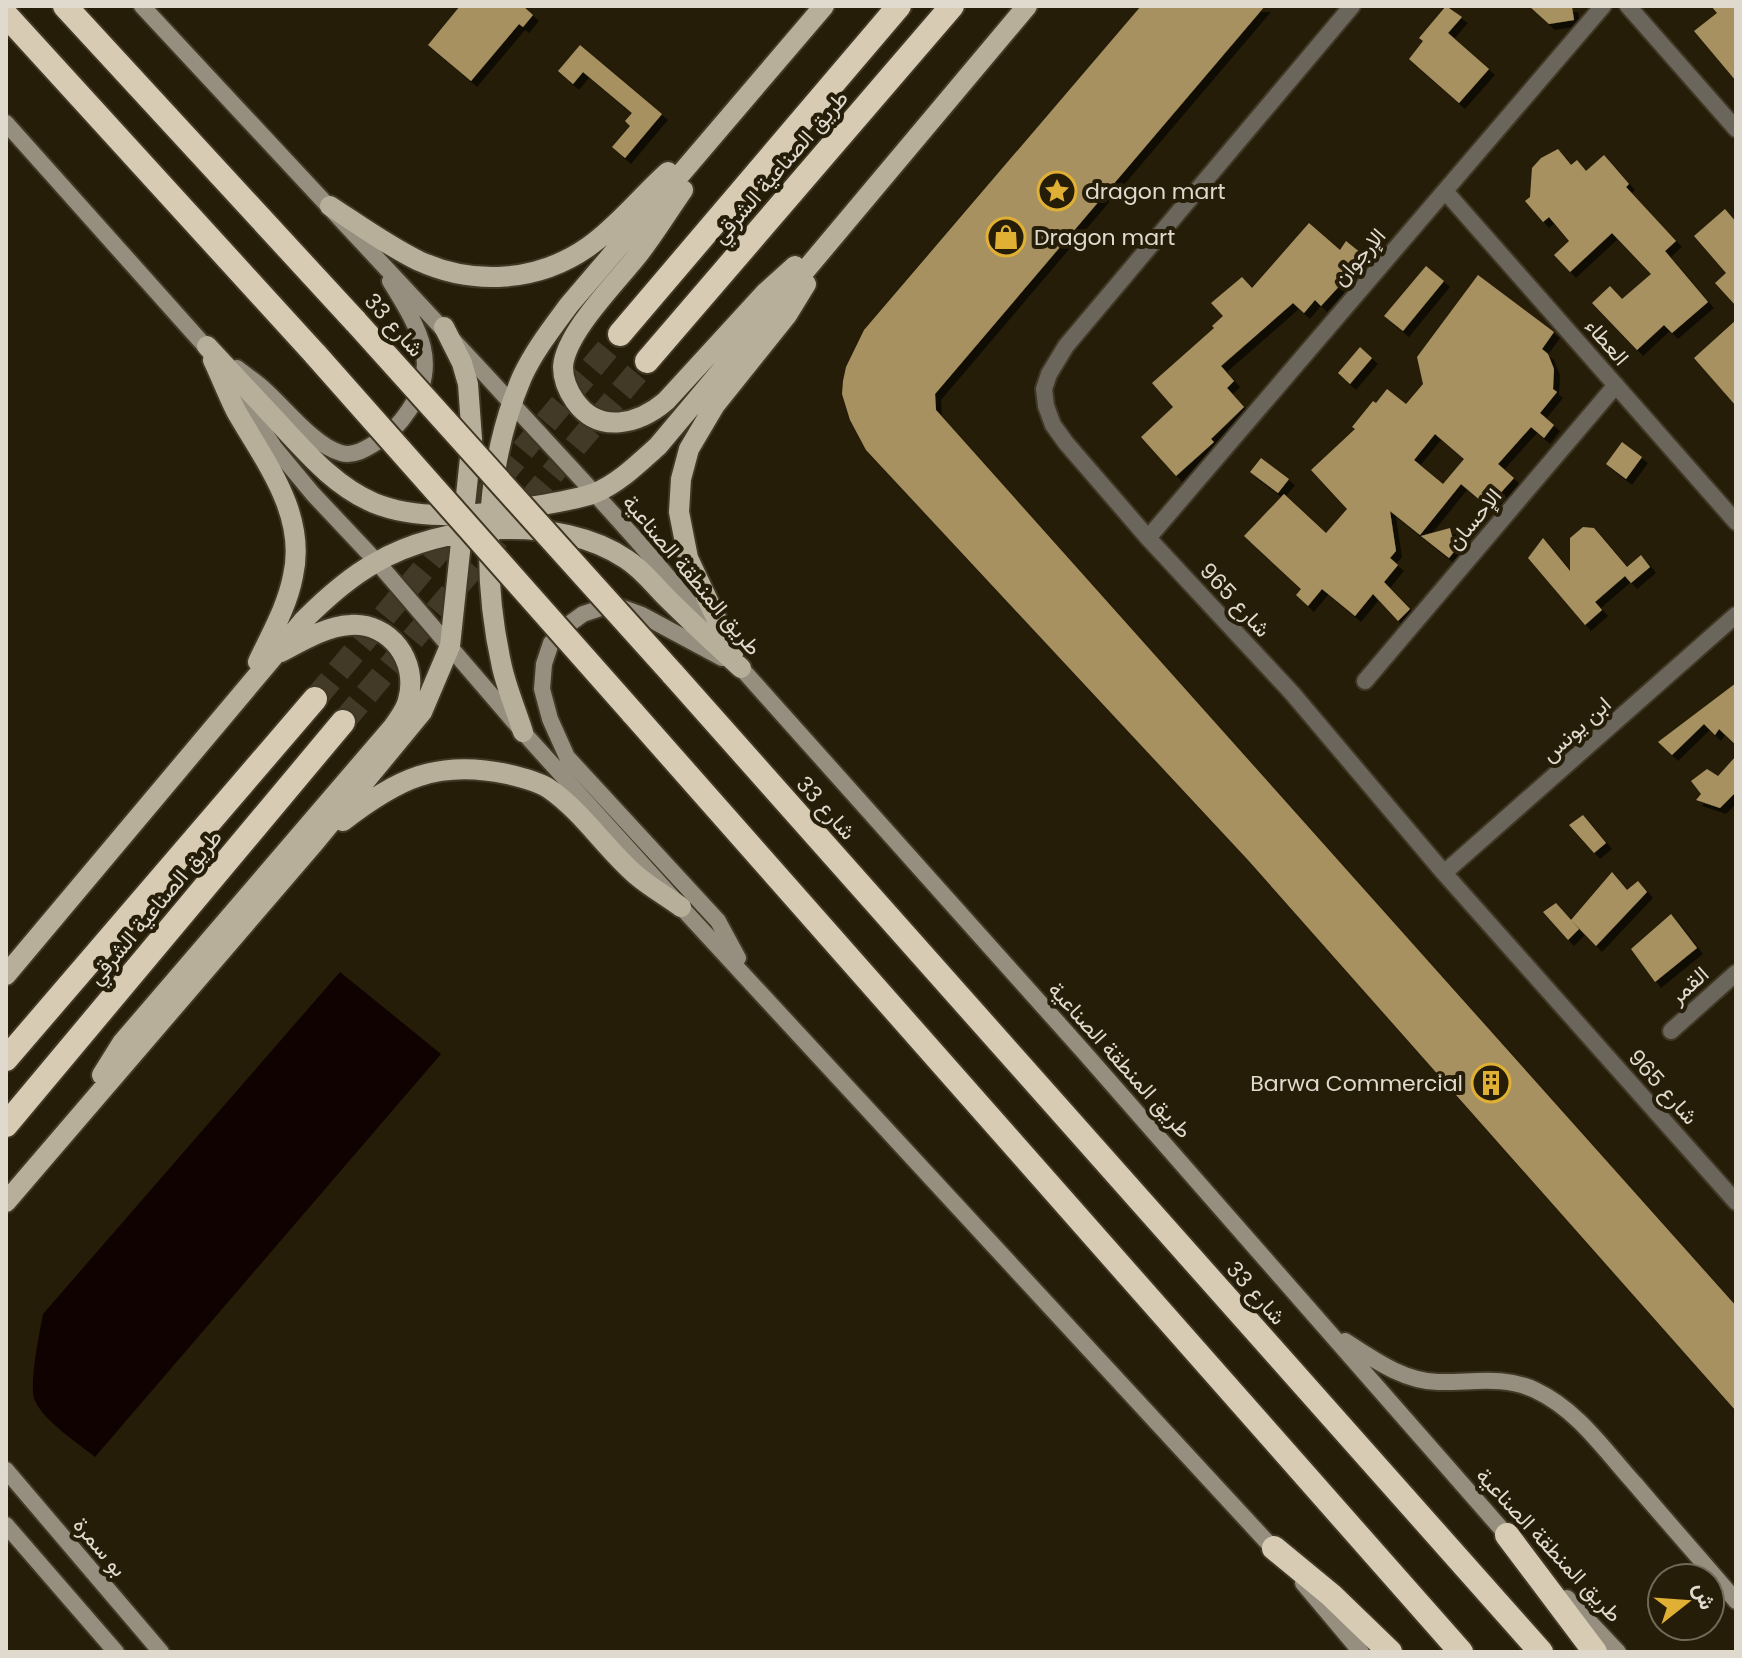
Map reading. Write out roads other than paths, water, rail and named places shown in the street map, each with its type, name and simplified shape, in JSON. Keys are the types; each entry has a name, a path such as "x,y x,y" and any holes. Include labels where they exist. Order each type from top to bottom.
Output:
{"highway":[{"name":"شارع 33","path":"65,6 356,322 672,673 1541,1652"},
{"name":"طريق الصناعية الشرقي","path":"620,334 899,6"},
{"name":"طريق الصناعية الشرقي","path":"647,361 952,6"},
{"path":"6,15 316,355 1461,1652"},
{"name":"طريق الصناعية الشرقي","path":"6,1059 315,699"},
{"name":"طريق الصناعية الشرقي","path":"6,1125 343,722"},
{"path":"1507,1535 1595,1652"},
{"path":"1274,1548 1331,1595 1390,1652"}],"main road":[{"path":"523,732 503,671 497,639 491,590 491,521 501,438 523,375 552,328 824,6"},
{"path":"207,346 318,464 345,486 373,502 408,513 462,523 491,521 595,493 613,483 658,446 1027,6"},
{"path":"330,206 419,261 486,277 529,274 562,262 591,245 734,113"},
{"path":"734,113 645,246 586,318 566,350 563,368 565,381 579,406 597,420 613,423 642,418 653,412 765,293 846,220"},
{"path":"741,668 688,558 679,512 681,479 689,449 699,430 715,405 787,315 846,220"},
{"path":"6,1202 314,843 422,712 450,646 472,439 468,384 462,363 444,327"},
{"path":"207,346 235,409 283,491 292,520 294,574 287,600 247,686"},
{"path":"491,521 577,537 627,559 741,668"},
{"path":"6,975 145,812 269,659 330,594 377,562 462,523"},
{"path":"71,1126 122,1043 393,727 408,702 410,675 405,659 396,642 382,630 365,625 347,625 327,630 269,659"},
{"path":"314,843 372,798 402,781 435,771 488,770 547,788 636,875 681,907"}],"street":[{"name":"شارع 33","path":"142,6 444,327 595,493"},
{"name":"شارع 965","path":"1352,6 1066,346 1044,389 1053,425 1148,538 1292,693 1444,873 1736,1202"},
{"name":"الإرجوان","path":"1148,538 1603,6"},
{"path":"1628,6 1736,129"},
{"path":"6,123 207,346 274,447 523,732 1274,1548 1361,1652"},
{"name":"العطاء","path":"1445,191 1736,522"},
{"path":"207,346 262,387 312,435 331,448 341,453 352,453 369,447 392,432 409,410 421,392 425,370 424,348 415,323 375,256"},
{"name":"الإحسان","path":"1365,681 1616,385"},
{"name":"طريق المنطقة الصناعية","path":"595,493 678,587 741,668 1330,1331 1507,1535 1618,1652"},
{"path":"741,668 642,615 623,608 604,607 574,620 551,643 544,664 542,689 550,719 567,757 718,921 750,979"},
{"name":"ابن يونس","path":"1444,873 1736,615"},
{"name":"القمر","path":"1671,1031 1736,973"},
{"path":"1330,1331 1406,1375 1437,1382 1488,1379 1512,1383 1534,1390 1575,1415 1736,1601"},
{"name":"بو سمرة","path":"6,1470 161,1652"},
{"path":"6,1525 116,1652"}],"tunnel":[{"path":"315,699 620,334"},
{"path":"343,722 647,361"}],"place":[{"name":"dragon mart","path":"1057,191"},
{"name":"Dragon mart","path":"1006,237"},
{"name":"Barwa Commercial","path":"1491,1083"}]}
